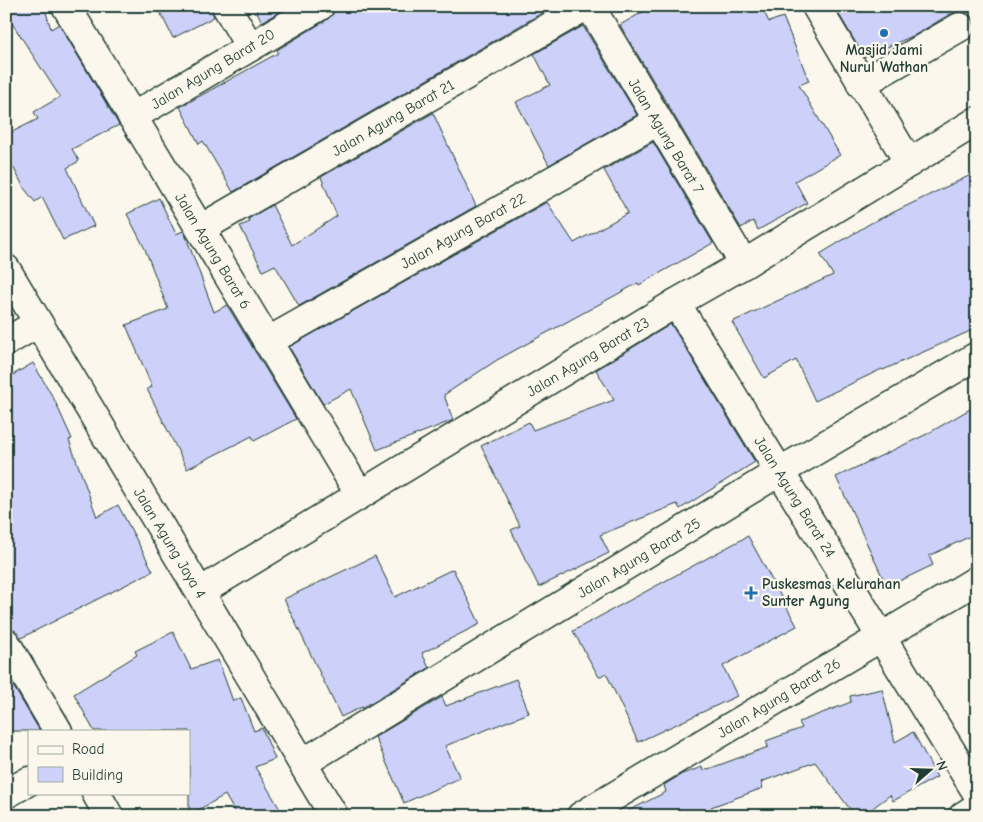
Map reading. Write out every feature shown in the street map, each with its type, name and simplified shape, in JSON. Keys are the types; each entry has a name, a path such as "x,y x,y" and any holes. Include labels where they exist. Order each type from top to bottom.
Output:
{"street":[{"name":"Jalan Agung Barat 6","path":"66,6 360,495"},
{"path":"226,6 250,47"},
{"name":"Jalan Agung Barat 20","path":"132,117 320,6"},
{"name":"Jalan Agung Barat 7","path":"588,6 744,264"},
{"name":"Jalan Agung Barat 21","path":"200,229 588,6"},
{"path":"816,6 909,163"},
{"path":"861,84 960,26"},
{"name":"Jalan Agung Barat 22","path":"267,342 658,121"},
{"name":"Jalan Agung Barat 23","path":"200,592 744,264 977,121"},
{"name":"Jalan Agung Jaya 4","path":"6,269 334,816"},
{"name":"Jalan Agung Barat 24","path":"676,304 977,793"},
{"path":"6,342 38,323"},
{"name":"Jalan Agung Barat 25","path":"303,763 779,472 977,356"},
{"name":"Jalan Agung Barat 26","path":"581,816 977,580"},
{"path":"6,643 57,730"},
{"path":"6,794 28,782"},
{"path":"97,794 109,816"},
{"path":"962,816 977,807"}],"building":[{"path":"6,6 44,6 51,29 59,24 119,125 72,149 79,161 67,168 94,226 63,240 42,197 35,202 24,188 6,153 6,135 38,119 34,112 60,97 6,14"},
{"path":"157,6 210,6 214,17 173,38"},
{"path":"254,6 289,6 262,22"},
{"path":"336,6 554,6 233,192 203,141 199,144 180,107 278,53 277,50 328,19 333,14"},
{"path":"653,6 761,6 769,22 783,17 809,81 799,85 840,155 795,181 807,203 758,230 753,221 741,228 620,25"},
{"name":"Masjid Jami Nurul Wathan","path":"834,6 977,6 977,8 966,13 960,11 952,13 915,35 864,57"},
{"path":"583,26 637,115 549,165 516,102 550,85 534,54"},
{"path":"433,113 476,206 299,306 275,265 263,271 240,226 250,222 248,219 272,205 292,245 337,216 321,177"},
{"path":"653,142 713,243 639,285 638,283 497,360 444,395 453,420 451,421 377,450 351,389 323,404 289,347 547,202 574,243 628,213 604,170"},
{"path":"977,172 977,328 882,369 815,401 796,360 764,378 732,322 833,275 820,254 871,223"},
{"path":"159,198 176,234 183,231 185,234 214,312 227,305 296,419 254,441 252,436 187,469 147,389 152,387 126,325 168,309 145,249 127,214"},
{"path":"671,324 755,462 680,509 677,504 600,535 609,553 539,587 511,530 520,526 481,446 529,422 533,430 614,400 596,370"},
{"path":"33,363 54,399 72,439 69,440 97,517 118,505 153,571 21,638 14,630 6,627 6,379"},
{"path":"977,405 977,533 929,556 933,565 887,587 836,477 927,434"},
{"path":"748,536 797,626 723,666 737,696 638,742 606,673 599,677 573,631"},
{"path":"375,556 395,597 453,569 480,624 422,653 429,668 362,708 341,717 284,599"},
{"path":"173,632 191,669 218,660 233,701 241,698 254,731 262,728 275,759 255,767 284,816 237,816 225,795 189,815 190,730 93,730 74,694 137,655 135,651"},
{"path":"6,674 39,730 6,731"},
{"path":"516,679 529,713 445,746 460,778 404,803 375,737 442,697 446,706"},
{"path":"882,689 895,742 913,732 937,777 893,801 890,795 862,816 855,816 815,762 761,782 763,788 711,807 715,816 618,816 666,792 664,785 682,774 702,767 703,771 768,747 766,741 802,728 799,722 851,702 850,696"}],"place":[{"name":"Masjid Jami Nurul Wathan","path":"884,33"},
{"name":"Puskesmas Kelurahan Sunter Agung","path":"751,593"}]}
